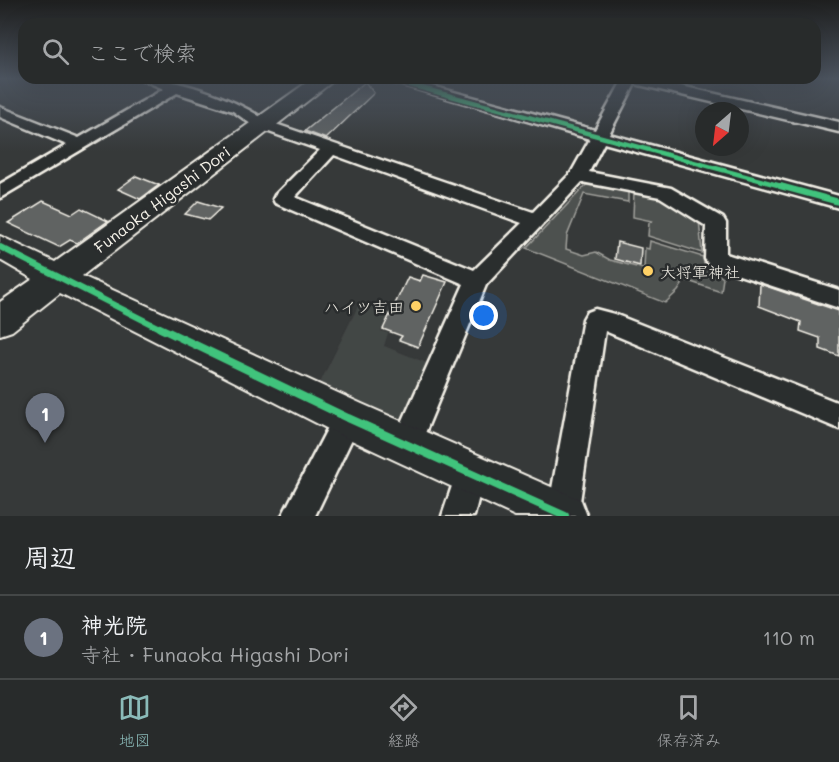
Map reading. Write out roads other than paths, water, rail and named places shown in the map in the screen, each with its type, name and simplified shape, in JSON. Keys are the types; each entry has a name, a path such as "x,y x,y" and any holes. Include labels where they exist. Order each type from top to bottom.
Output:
{"street":[{"path":"0,192 152,102"},
{"path":"219,102 238,108 261,124 535,220"},
{"name":"Funaoka Higashi Dori","path":"0,321 292,102"},
{"path":"474,102 839,202"},
{"path":"406,445 477,280 503,256 578,176 618,102"},
{"path":"728,102 839,128"},
{"path":"0,112 81,145"},
{"path":"332,148 282,199 477,280"},
{"path":"578,176 665,192 717,223 716,259 839,299"},
{"path":"0,247 56,278 348,418 564,515 595,319 616,325 839,416"},
{"path":"298,516 348,418"},
{"path":"458,516 470,472"}],"place":[{"name":"大将軍神社","path":"648,271"},
{"name":"ハイツ吉田","path":"416,306"},
{"name":"神光院","path":"45,443"}]}
